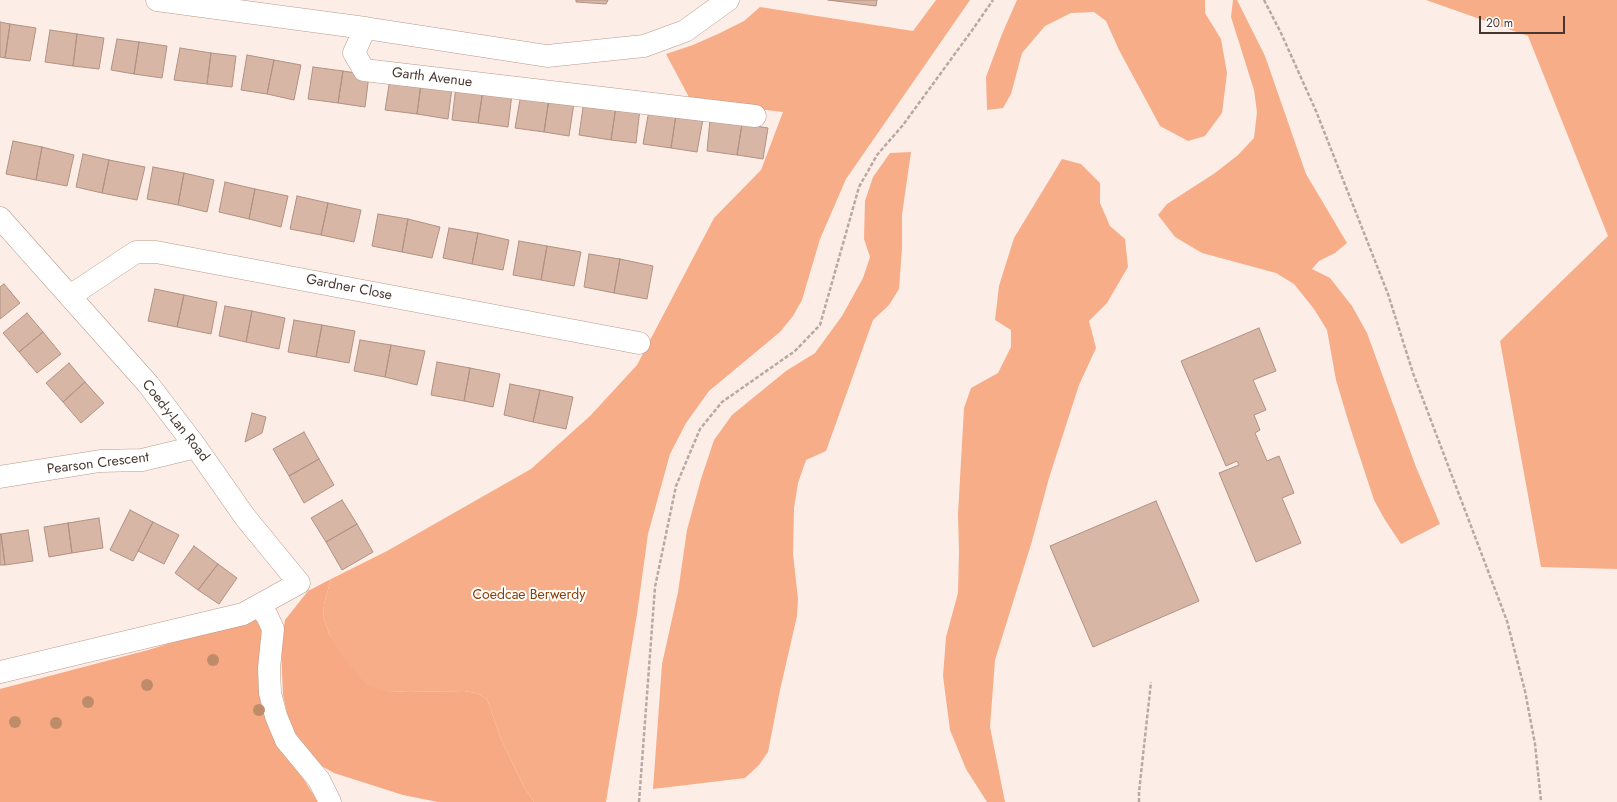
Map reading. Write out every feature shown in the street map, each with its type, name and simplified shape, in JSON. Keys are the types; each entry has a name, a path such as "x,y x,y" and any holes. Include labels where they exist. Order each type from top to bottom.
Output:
{"street":[{"path":"157,0 365,28 547,56 644,46 685,31 728,0"},
{"name":"Garth Avenue","path":"365,28 354,53 364,70 755,116"},
{"name":"Coed-y-Lan Road","path":"0,218 148,384 196,447 245,517 299,584 251,610"},
{"name":"Gardner Close","path":"70,296 136,252 156,252 639,343"},
{"name":"Pearson Crescent","path":"0,477 100,462 142,460 196,447"},
{"path":"0,672 251,610 267,616 273,629 269,668 270,692 276,716 286,740 319,780 330,802"}],"path":[{"path":"638,802 655,587 676,486 700,429 722,402 795,351 820,325 859,187 876,155 903,126 974,29 993,0"},
{"path":"1264,0 1281,33 1316,111 1385,287 1413,373 1507,621 1525,691 1535,744 1541,801"},
{"path":"1139,802 1151,682"}],"shaded area":[{"path":"331,579 324,604 323,617 330,636 388,691 464,691 476,693 487,699 501,739 524,787 534,802 438,802 403,795 334,773 320,765 307,753 290,726 283,695 281,648 285,620 308,591"},
{"path":"264,617 265,714 271,734 281,751 296,767 318,802 0,802 0,689 148,650 216,629"}],"green space":[{"name":"Coedcae Berwerdy","path":"936,0 970,0 846,179 820,239 802,300 793,316 780,332 709,391 686,423 670,454 648,534 637,614 606,802 534,802 524,787 501,739 487,699 476,693 464,691 388,691 367,686 340,653 330,636 323,617 324,604 331,579 387,551 531,469 590,416 637,365 714,218 761,170 783,112 691,101 666,54 693,45 744,21 760,7 913,31"},
{"path":"1017,0 1205,0 1205,13 1221,39 1227,73 1222,113 1205,136 1188,141 1160,126 1119,50 1106,21 1094,12 1071,13 1045,26 1022,53 1011,94 1003,108 987,110 986,77 1002,34"},
{"path":"1233,0 1237,0 1265,56 1306,174 1347,243 1335,253 1319,261 1312,269 1330,278 1352,306 1367,333 1416,467 1440,524 1401,544 1374,500 1336,380 1327,330 1314,309 1294,284 1276,273 1202,253 1175,237 1158,215 1167,204 1215,173 1238,155 1254,138 1257,112 1254,90 1231,17"},
{"path":"1426,0 1617,0 1617,569 1541,567 1500,341 1608,236 1528,36"},
{"path":"911,152 902,215 902,248 899,289 889,305 873,320 826,451 806,460 798,483 794,508 793,554 798,599 797,616 768,752 759,765 745,778 653,789 662,664 678,592 687,530 701,479 714,440 732,415 786,371 815,353 842,316 863,278 870,257 864,239 865,201 873,177 890,153"},
{"path":"1062,159 1081,164 1100,183 1100,203 1110,226 1125,239 1128,267 1107,303 1089,321 1096,348 1079,385 1049,478 1032,541 995,660 990,727 1005,802 987,802 966,769 950,730 943,676 946,637 958,593 958,514 964,408 971,388 998,373 1011,347 1011,330 995,320 999,286 1014,238"}],"building":[{"path":"576,0 608,0 606,4 576,2"},
{"path":"828,0 877,0 876,6"},
{"path":"0,22 10,24 5,58 0,57"},
{"path":"10,24 36,28 30,61 5,58"},
{"path":"50,30 77,34 73,66 45,62"},
{"path":"77,34 104,38 99,69 73,66"},
{"path":"117,39 139,42 134,74 111,70"},
{"path":"139,42 167,46 162,78 134,74"},
{"path":"180,48 211,53 207,84 174,80"},
{"path":"211,53 236,56 232,87 207,84"},
{"path":"247,55 274,60 267,94 241,90"},
{"path":"274,60 301,65 294,100 267,94"},
{"path":"313,67 343,71 338,103 308,99"},
{"path":"343,71 369,75 365,107 338,103"},
{"path":"390,79 421,84 417,114 385,110"},
{"path":"421,84 452,88 448,119 417,114"},
{"path":"456,86 483,90 478,123 452,120"},
{"path":"483,90 512,94 508,127 478,123"},
{"path":"521,94 549,99 544,132 515,128"},
{"path":"549,99 574,103 569,136 544,132"},
{"path":"584,101 616,106 611,140 579,135"},
{"path":"616,106 640,109 636,143 611,140"},
{"path":"649,110 676,115 671,148 643,144"},
{"path":"676,115 703,119 697,152 671,148"},
{"path":"710,120 742,124 737,155 707,151"},
{"path":"742,124 768,128 763,159 737,155"},
{"path":"13,141 42,147 36,180 6,174"},
{"path":"42,147 74,155 67,186 36,180"},
{"path":"83,154 109,160 102,193 76,187"},
{"path":"109,160 145,167 137,200 102,193"},
{"path":"153,167 184,173 178,205 147,199"},
{"path":"184,173 214,180 207,212 178,205"},
{"path":"225,182 255,189 249,219 219,212"},
{"path":"255,189 288,196 281,227 249,219"},
{"path":"297,196 328,203 321,235 290,229"},
{"path":"328,203 361,210 354,242 321,235"},
{"path":"378,214 408,219 402,252 372,246"},
{"path":"408,219 440,227 432,258 402,252"},
{"path":"449,228 478,233 472,264 443,258"},
{"path":"478,233 509,240 503,270 472,264"},
{"path":"519,241 547,246 541,280 513,275"},
{"path":"547,246 581,252 574,286 541,280"},
{"path":"589,254 620,259 614,293 584,287"},
{"path":"620,259 653,266 647,299 614,293"},
{"path":"4,284 20,303 0,319 0,287"},
{"path":"155,289 184,295 177,327 148,321"},
{"path":"184,295 217,302 211,334 177,327"},
{"path":"225,306 252,311 246,342 219,336"},
{"path":"252,311 285,318 279,349 246,342"},
{"path":"27,313 43,332 19,352 3,333"},
{"path":"294,320 322,325 316,357 288,352"},
{"path":"322,325 355,331 349,363 316,357"},
{"path":"1259,328 1276,371 1253,380 1266,410 1254,415 1260,430 1255,433 1267,461 1279,456 1294,493 1282,498 1301,543 1256,562 1219,473 1239,465 1237,461 1226,466 1181,361"},
{"path":"43,332 61,354 37,373 19,352"},
{"path":"360,340 391,345 385,377 354,371"},
{"path":"391,345 425,351 417,385 385,377"},
{"path":"437,362 470,368 464,401 431,395"},
{"path":"69,363 85,382 63,402 46,383"},
{"path":"470,368 500,374 493,407 464,401"},
{"path":"85,382 104,403 81,423 63,402"},
{"path":"510,384 540,390 533,422 504,415"},
{"path":"540,390 573,397 566,429 533,422"},
{"path":"252,413 266,417 262,433 245,442"},
{"path":"304,432 319,459 289,476 273,449"},
{"path":"319,459 334,485 304,503 289,476"},
{"path":"342,500 357,524 326,542 311,518"},
{"path":"1156,501 1199,601 1093,647 1050,546"},
{"path":"130,510 153,522 133,561 110,550"},
{"path":"99,518 103,548 72,553 68,523"},
{"path":"153,522 179,535 164,564 138,551"},
{"path":"68,523 72,553 49,557 44,527"},
{"path":"357,524 373,552 342,570 326,542"},
{"path":"28,530 33,561 5,565 1,534"},
{"path":"1,534 5,565 0,565"},
{"path":"194,546 218,564 198,590 175,573"},
{"path":"218,564 237,578 219,604 198,590"}]}
